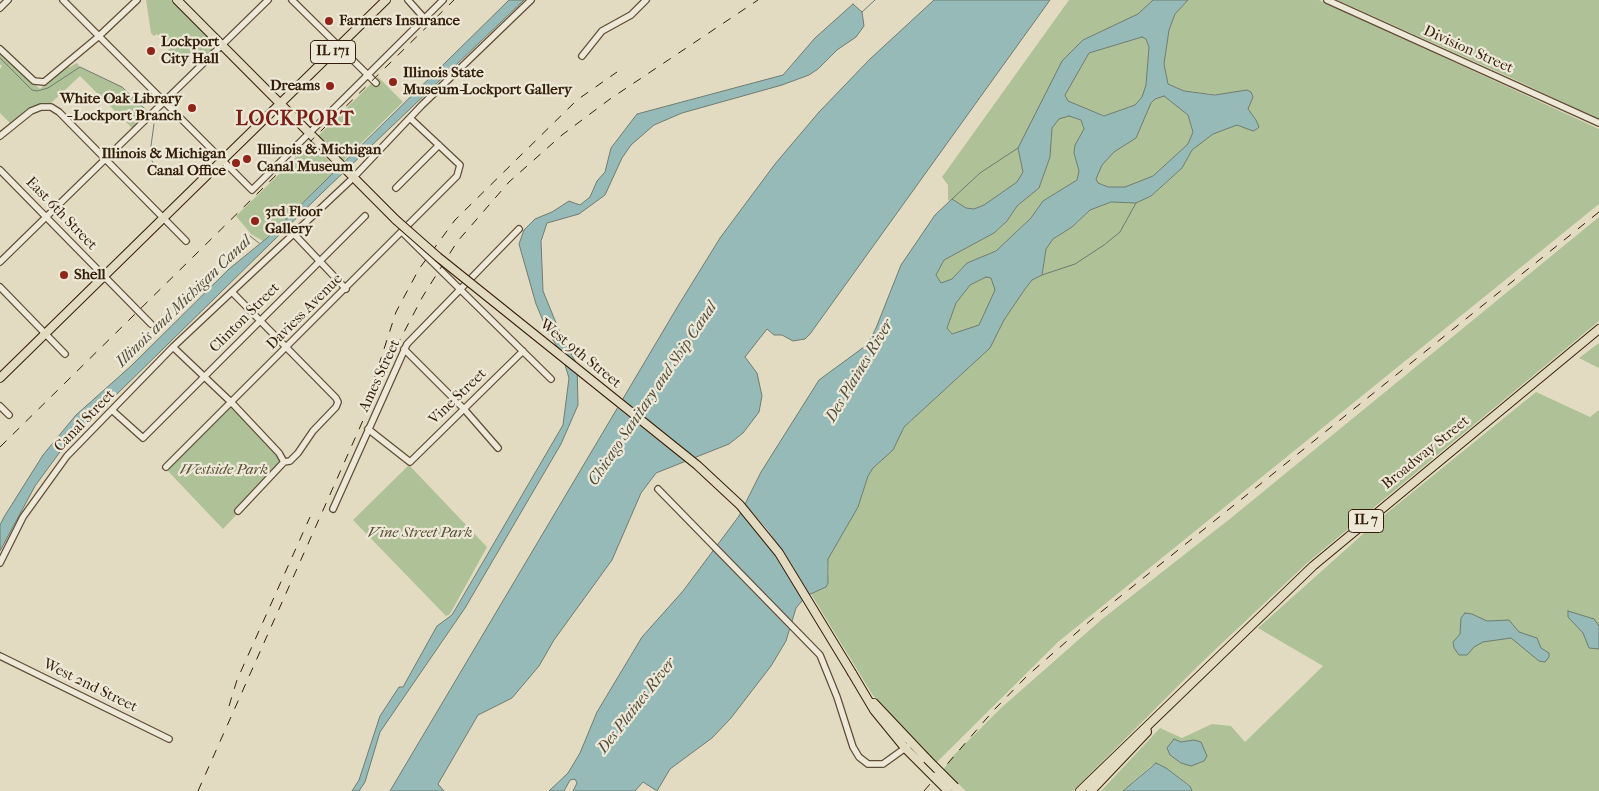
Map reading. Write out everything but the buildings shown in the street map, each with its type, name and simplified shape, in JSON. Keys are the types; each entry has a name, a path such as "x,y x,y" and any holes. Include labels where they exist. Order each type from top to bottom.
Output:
{"main road":[{"name":"West 9th Street","path":"177,0 396,220 438,257 697,465 740,505 779,554 874,710 908,746 922,766 954,790"},
{"name":"IL 171","path":"0,378 386,0"},
{"name":"Broadway Street","path":"1080,791 1249,625 1313,566 1599,329"},
{"name":"Broadway Street","path":"1092,791 1147,732 1146,728"},
{"name":"West 9th Street","path":"908,746 927,759 954,790"}],"street":[{"path":"0,8 8,0"},
{"path":"62,0 252,190 443,0"},
{"path":"0,49 30,78 40,83 48,80 137,0"},
{"path":"0,262 268,0"},
{"path":"292,0 376,83"},
{"path":"408,0 425,19"},
{"name":"Canal Street","path":"0,563 23,517 46,482 67,456 113,411 173,347 353,178 422,105 531,0"},
{"path":"582,56 602,31 632,15 646,0"},
{"name":"Division Street","path":"1326,0 1599,123"},
{"path":"0,136 21,117 41,107 51,107 59,112 163,220 186,241"},
{"path":"396,188 439,145 411,118"},
{"name":"Daviess Avenue","path":"166,468 346,289 459,171 460,165 439,145"},
{"name":"East 6th Street","path":"0,170 151,324"},
{"name":"Clinton Street","path":"113,411 143,438 365,216"},
{"name":"Ames Street","path":"332,510 407,344 519,229"},
{"path":"402,232 551,379"},
{"path":"294,234 346,289"},
{"path":"0,287 65,354"},
{"path":"232,292 286,347"},
{"path":"173,347 232,403 279,453 284,462"},
{"name":"Ames Street","path":"238,511 284,462 290,461 298,454 312,431 336,407 338,402 286,347"},
{"path":"404,349 464,409 498,448"},
{"name":"Vine Street","path":"368,429 410,462 523,351"},
{"path":"0,406 9,415"},
{"path":"658,489 820,655 853,747 859,757 868,764 883,764 908,746"},
{"name":"West 2nd Street","path":"0,656 170,740"}],"green space":[{"path":"146,0 171,0 216,46 206,57 172,54 168,50 171,48 157,34 154,36 151,33"},
{"path":"1069,0 1153,0 1138,14 1083,40 1018,148 1023,172 1017,182 984,205 974,209 966,208 952,199 948,201 948,185 942,177"},
{"path":"1188,0 1319,0 1599,129 1599,204 1058,642 936,763 896,723 872,694 811,594 826,587 829,573 828,559 858,507 868,476 873,468 893,450 904,427 990,348 1004,320 1025,289 1032,280 1042,275 1046,249 1053,239 1072,227 1090,210 1111,202 1136,203 1151,196 1182,168 1192,150 1215,132 1237,125 1253,131 1256,120 1248,109 1252,98 1184,91 1168,84 1164,64 1169,30 1175,14"},
{"path":"1337,0 1599,0 1599,119 1507,76"},
{"path":"1142,37 1146,39 1149,47 1146,85 1142,97 1135,105 1104,116 1068,101 1065,95 1089,53"},
{"path":"0,52 40,89 67,65 70,67 77,63 80,67 122,87 148,111 132,128 80,76 51,103 42,103 30,108 10,123 0,113 0,69 2,66 0,64"},
{"path":"378,77 403,102 343,161 318,136"},
{"path":"1164,96 1188,115 1193,132 1188,144 1153,176 1126,187 1108,187 1098,183 1096,179 1102,165 1114,152 1136,138 1151,103 1155,99"},
{"path":"1069,116 1081,120 1084,129 1075,145 1074,153 1079,171 1077,180 1043,201 1031,218 996,251 967,263 952,279 941,283 936,275 944,260 994,233 1007,221 1017,206 1039,188 1050,157 1052,128 1059,119"},
{"path":"311,143 337,169 263,241 251,234 236,216"},
{"path":"1599,217 1599,321 1307,563 1201,663 1073,791 966,791 943,770 952,757 1001,708 1101,620 1231,518"},
{"path":"986,277 991,278 995,290 979,325 952,334 947,328 956,303 970,285"},
{"path":"1599,343 1599,368 1579,358"},
{"path":"1536,392 1590,417 1599,410 1599,791 1192,791 1190,785 1166,768 1152,765 1123,791 1101,791 1160,728 1182,738 1212,724 1231,726 1245,742 1323,666 1258,628 1382,517","holes":["1174,739 1181,742 1194,740 1181,763 1170,755"]},
{"name":"Westside Park","path":"235,403 287,461 223,529 167,470"},
{"name":"Vine Street Park","path":"409,465 487,547 450,614 446,616 353,520"}],"water":[{"name":"Illinois and Michigan Canal","path":"509,0 524,0 323,192 65,445 35,486 0,551 0,525 4,517 43,455 76,415 131,366 229,269 267,238"},
{"name":"Chicago Sanitary and Ship Canal","path":"934,0 1050,0 810,334 805,339 793,341 782,335 774,335 767,329 745,357 757,373 762,396 759,412 743,433 729,444 656,473 641,493 612,560 554,640 539,666 512,698 478,715 438,784 444,791 390,791 720,238 775,164 819,112 870,59"},
{"name":"Des Plaines River","path":"1153,0 1188,0 1175,14 1169,30 1164,64 1168,84 1184,91 1215,95 1247,90 1251,92 1253,97 1248,109 1259,127 1253,131 1237,125 1213,134 1192,150 1182,168 1151,196 1136,203 1111,202 1090,210 1072,227 1053,239 1046,249 1042,275 1032,280 1025,289 1004,320 990,348 904,427 893,450 873,468 868,476 858,507 828,559 828,583 826,587 806,596 796,608 786,641 771,666 731,718 712,738 670,769 657,791 643,782 635,791 573,791 577,783 575,779 570,780 564,791 549,791 568,773 580,753 597,712 642,637 683,591 739,516 761,472 819,380 868,344 901,265 935,215 952,199 966,208 974,209 984,205 1017,182 1023,172 1018,148 1062,61 1083,40 1138,14","holes":["1142,37 1146,39 1149,47 1146,85 1142,97 1135,105 1104,116 1068,101 1065,95 1089,53","1164,96 1188,115 1193,132 1188,144 1153,176 1125,187 1108,187 1098,183 1096,179 1102,165 1114,152 1136,138 1151,103 1155,99","1069,116 1081,120 1084,129 1075,145 1074,153 1079,171 1077,180 1043,201 1031,218 996,251 967,263 952,279 941,283 936,275 944,260 994,233 1007,221 1017,206 1039,188 1050,157 1052,128 1059,119","986,277 991,278 995,290 979,325 952,334 947,328 956,303 970,285"]},
{"path":"853,4 862,12 864,26 856,37 837,50 818,69 809,75 782,85 682,113 654,125 631,145 622,158 605,195 579,214 547,223 541,241 543,291 563,340 577,364 578,405 561,444 465,608 380,732 365,782 359,791 352,791 359,780 380,716 399,687 403,687 437,626 452,615 563,425 569,378 562,355 546,328 536,304 519,244 524,230 535,219 552,212 569,201 580,205 590,197 597,181 605,172 611,148 637,114 783,75 815,38"},
{"path":"1568,611 1594,619 1599,626 1599,649 1589,648 1583,633 1568,617"},
{"path":"1465,613 1487,621 1509,620 1519,632 1537,638 1541,648 1549,653 1549,657 1545,662 1539,661 1511,638 1483,642 1474,647 1467,655 1459,655 1454,648 1453,642 1460,634 1461,618"},
{"path":"1174,739 1181,742 1194,740 1201,742 1207,756 1204,761 1191,766 1181,763 1170,755 1167,748"},
{"path":"1156,763 1190,786 1192,791 1123,791"}],"pier":[{"path":"620,398 696,459 687,463 615,406"},
{"path":"744,503 767,529 791,563 811,597 804,602 774,554 739,511"}],"waterway":[{"path":"862,12 875,0"},
{"path":"0,58 32,90 37,91 48,88 80,67 122,87 144,108"},
{"path":"153,164 150,153 154,124"},
{"path":"952,199 980,173 1018,148"},
{"path":"1042,275 1075,264 1104,245 1120,232 1136,203"},
{"path":"250,236 259,243"}],"railway":[{"path":"0,447 454,0"},
{"path":"198,791 393,353 423,296 457,242 509,182 562,135 610,99 758,0"},
{"path":"373,383 396,312 419,269 455,220 577,100 617,72"},
{"path":"924,791 993,711 1027,676 1091,620 1599,212"},
{"path":"229,706 237,680 310,517"}],"place":[{"name":"Farmers Insurance","path":"329,21"},
{"name":"Lockport City Hall","path":"151,51"},
{"name":"Illinois State Museum-Lockport Gallery","path":"393,82"},
{"name":"Dreams","path":"330,86"},
{"name":"White Oak Library - Lockport Branch","path":"192,108"},
{"name":"Illinois & Michigan Canal Museum","path":"247,159"},
{"name":"Illinois & Michigan Canal Office","path":"236,163"},
{"name":"3rd Floor Gallery","path":"255,221"},
{"name":"Shell","path":"64,275"}],"district":[{"name":"LOCKPORT","path":"295,120"}]}
